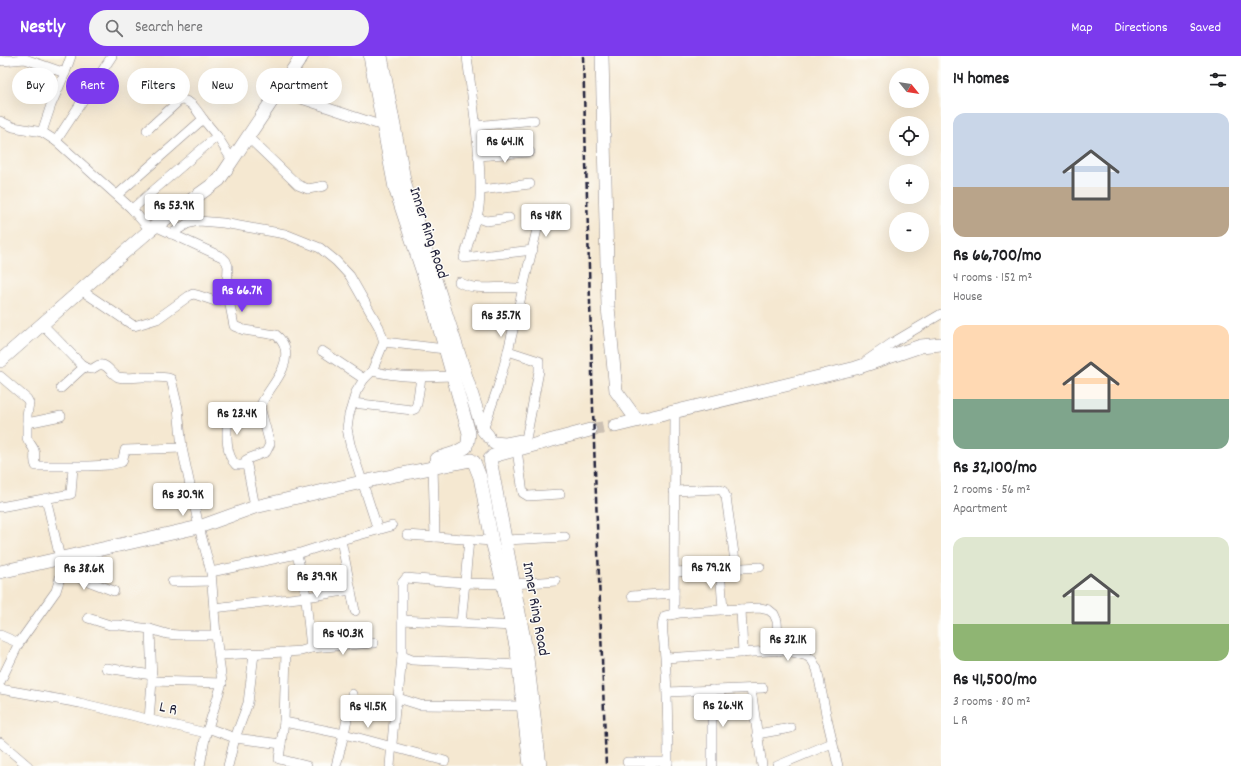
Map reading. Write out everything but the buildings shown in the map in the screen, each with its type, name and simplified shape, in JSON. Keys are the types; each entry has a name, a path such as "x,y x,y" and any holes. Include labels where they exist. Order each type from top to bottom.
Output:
{"street":[{"path":"42,132 51,105 71,56"},
{"path":"56,141 112,56"},
{"path":"293,68 302,56"},
{"name":"Inner Ring Road","path":"370,56 395,188 429,290 469,433 467,444"},
{"name":"Inner Ring Road","path":"380,56 405,185 490,445 506,540 512,626 530,766"},
{"path":"467,56 476,126 481,190 478,218 474,223 464,258 533,250"},
{"path":"602,56 608,307 616,391 634,416"},
{"path":"0,60 25,59 65,73"},
{"path":"148,130 180,100 186,100 191,103 217,136 232,160"},
{"path":"0,361 154,228 219,180 269,104"},
{"path":"316,104 383,126"},
{"path":"117,195 203,119"},
{"path":"476,126 534,120"},
{"path":"0,121 13,127 42,132 56,141 154,228 172,234 222,256 226,260 228,266 227,290 231,304 234,326 244,330 276,335 280,338 285,351 285,362 279,376 260,406 270,444 266,452 246,460 255,507"},
{"path":"132,209 217,136"},
{"path":"248,137 298,185 308,189 324,186"},
{"path":"478,156 530,152"},
{"path":"481,190 530,184"},
{"path":"478,218 486,221 509,218"},
{"path":"0,572 61,565 198,527 255,507 366,481 433,467 472,461 483,463 490,445 498,387 539,221"},
{"path":"172,234 187,224 199,222 223,223 285,234 320,248 336,261 350,276 380,327 384,342 372,371 364,379 356,392 349,415 347,428 350,444 366,481 378,530"},
{"path":"459,282 465,286 513,286 523,289"},
{"path":"81,290 134,326 157,319 193,294 215,301 228,297"},
{"path":"856,368 892,343 941,314"},
{"path":"42,324 84,367 89,370 92,370 100,365 104,365 116,376 125,379 155,377 171,379 178,408 182,448 198,527 211,576 222,683 207,730 200,766"},
{"path":"384,342 445,349"},
{"path":"721,401 634,416 611,423 721,401 856,368 921,346 941,344"},
{"path":"322,351 364,379"},
{"path":"508,351 539,361 539,371 526,439"},
{"path":"62,388 84,367"},
{"path":"372,371 383,374 421,378 453,376"},
{"path":"0,376 27,399 29,403 27,415 28,442 35,451 34,464 36,466 73,467 109,465 122,462 125,450 182,448"},
{"path":"353,403 412,410 417,404 421,378"},
{"path":"674,614 675,410"},
{"path":"228,412 226,439 229,449 236,465 246,465"},
{"path":"27,423 61,416"},
{"path":"366,481 455,453 479,434 490,445 517,450 588,427 505,444 490,445"},
{"path":"467,444 468,456 472,461"},
{"path":"517,450 523,493 528,496 560,494"},
{"name":"Inner Ring Road","path":"472,461 480,477 492,541 508,584 526,650 540,766"},
{"path":"0,507 71,494 73,467"},
{"path":"433,467 435,537"},
{"path":"674,491 717,489 724,491 736,568"},
{"path":"0,682 19,643 56,591 61,565 46,498"},
{"path":"172,582 211,576 298,554 392,526"},
{"path":"407,535 492,541"},
{"path":"506,540 565,537"},
{"path":"341,540 355,611"},
{"path":"461,623 469,540"},
{"path":"298,554 306,597 311,648"},
{"path":"61,565 114,591"},
{"path":"675,572 760,567"},
{"path":"720,569 723,610"},
{"path":"390,766 395,709 398,698 402,656 402,583 406,578 464,583 508,584 556,581"},
{"path":"214,608 351,590"},
{"path":"632,596 674,593"},
{"path":"741,609 743,653"},
{"path":"627,762 668,764 668,692 663,619 665,616 723,610 769,610 774,614 777,621 779,651"},
{"path":"88,618 110,625 150,629 166,634 216,635"},
{"path":"402,620 512,626"},
{"path":"149,720 152,678 150,629"},
{"path":"0,635 19,643"},
{"path":"219,655 301,651 311,648 374,643"},
{"path":"666,658 784,650 807,656 812,660 817,669 838,766"},
{"path":"286,652 284,722 278,763 307,766"},
{"path":"228,766 235,738 248,703 254,654"},
{"path":"402,656 412,660 518,665"},
{"path":"106,668 152,678 222,683"},
{"path":"668,692 763,688"},
{"name":"L R","path":"0,689 80,703 149,720 207,730 235,738 281,744"},
{"path":"751,689 762,766"},
{"path":"712,690 712,766"},
{"path":"336,766 352,694"},
{"path":"398,698 420,705 523,706"},
{"path":"284,722 344,734 445,761"},
{"path":"758,734 791,728"},
{"path":"0,742 28,766"},
{"path":"777,766 832,743"}],"tunnel":[{"path":"590,430 615,426"}],"railway":[{"path":"583,56 594,443 606,766"}]}
